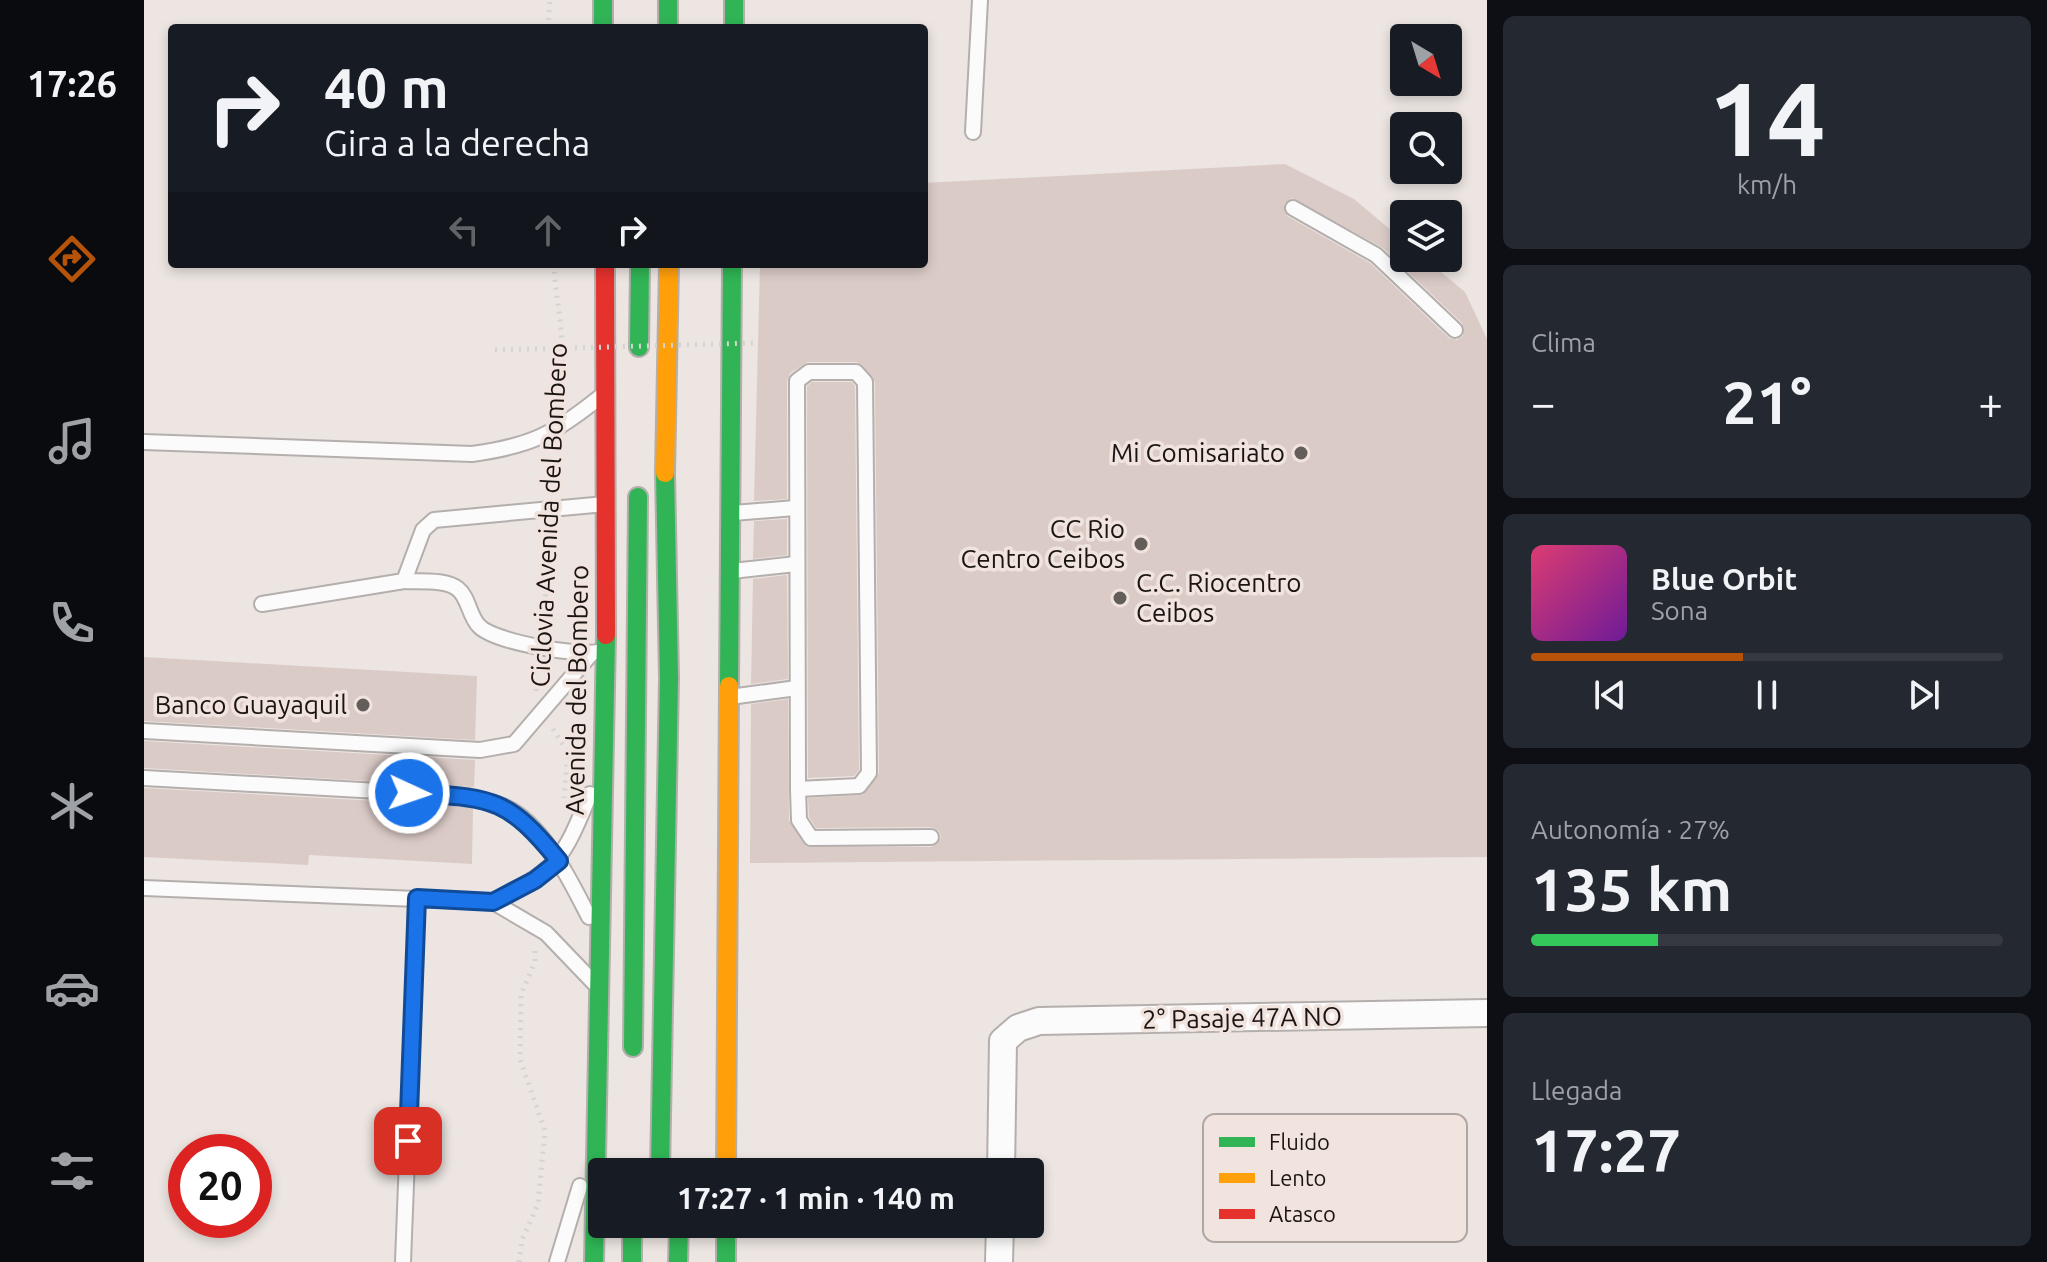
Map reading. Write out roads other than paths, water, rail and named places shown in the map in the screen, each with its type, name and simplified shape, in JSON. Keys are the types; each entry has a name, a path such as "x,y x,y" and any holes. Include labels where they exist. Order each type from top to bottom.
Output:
{"main road":[{"path":"603,0 603,24"},
{"path":"668,0 668,24"},
{"path":"734,0 734,24"},
{"name":"Avenida del Bombero","path":"594,1262 601,768 599,651 606,504 605,268"},
{"path":"639,360 640,268"},
{"path":"660,1158 669,678 665,449 669,268"},
{"path":"686,376 687,268"},
{"path":"726,1158 732,268"},
{"path":"633,1060 638,471"},
{"path":"679,1158 685,503"},
{"path":"632,1238 632,1262"},
{"path":"660,1238 660,1262"},
{"path":"678,1262 679,1238"},
{"path":"726,1238 726,1262"}],"street":[{"name":"2° Pasaje 47A NO","path":"1001,1158 1003,1041 1018,1028 1039,1021 1487,1013"},
{"path":"999,1262 1000,1238"}],"lane":[{"path":"973,132 980,0"},
{"path":"1293,208 1376,255 1455,330"},
{"path":"798,789 859,786 869,773 865,382 856,372 809,372 797,381 795,508 798,789 799,820 811,838 931,837"},
{"path":"144,442 472,454 517,448 550,434 607,392"},
{"path":"404,581 423,530 434,520 606,504"},
{"path":"729,513 795,508"},
{"path":"728,571 796,564"},
{"path":"262,604 404,581 450,584 460,589 482,630 537,645 599,651"},
{"path":"144,731 480,750 514,744 541,710 599,651"},
{"path":"728,697 797,688"},
{"path":"493,902 535,880 559,861 601,768"},
{"path":"144,778 468,796 507,807 529,825 559,861 598,933"},
{"path":"144,888 493,902 546,933 597,986"},
{"path":"403,1262 417,898"},
{"path":"557,1262 573,1217 597,1116"}],"place":[{"name":"Mi Comisariato","path":"1301,453"},
{"name":"CC Rio Centro Ceibos","path":"1141,544"},
{"name":"C.C. Riocentro Ceibos","path":"1120,598"},
{"name":"Banco Guayaquil","path":"363,705"}]}
